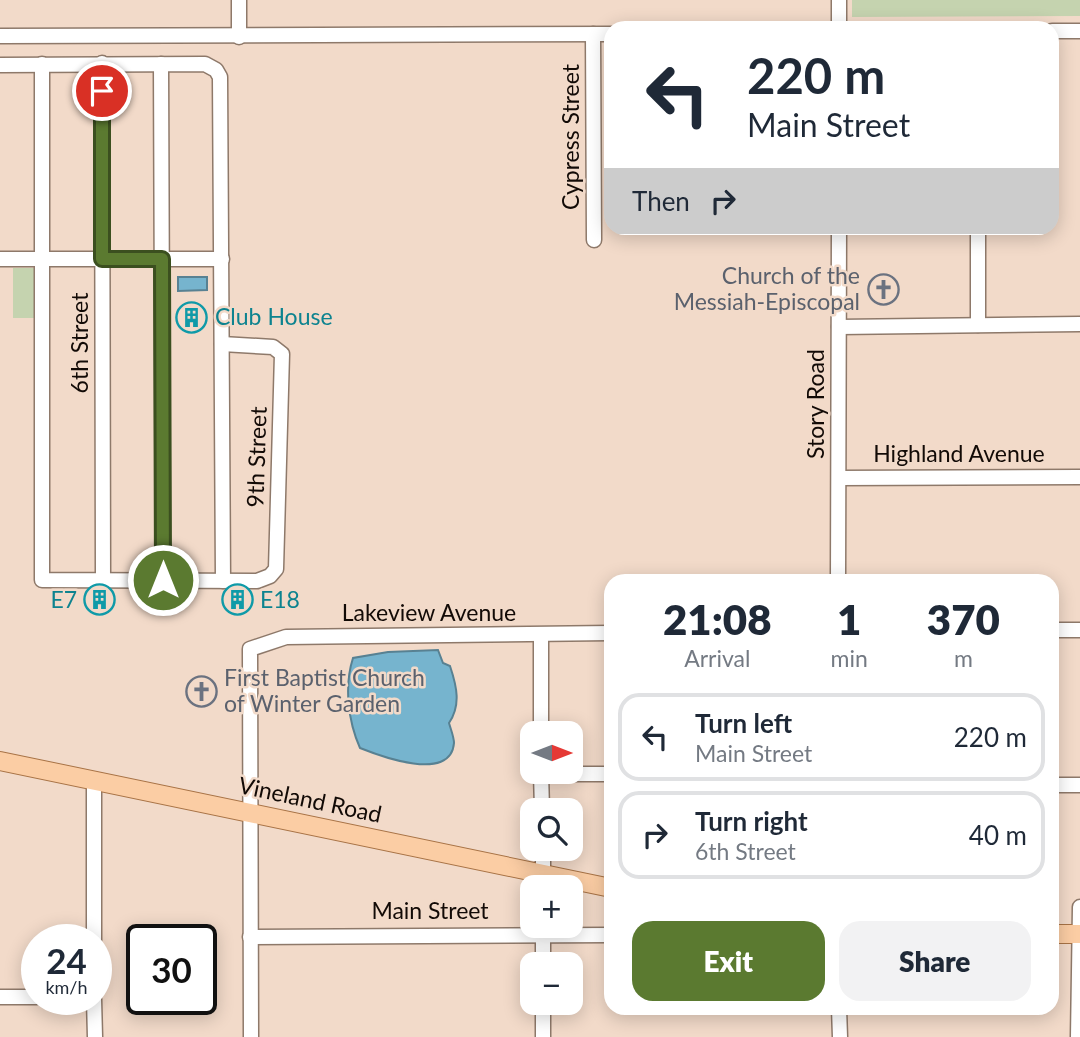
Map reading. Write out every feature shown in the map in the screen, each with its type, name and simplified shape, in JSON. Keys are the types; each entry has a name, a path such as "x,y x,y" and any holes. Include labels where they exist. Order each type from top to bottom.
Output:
{"main road":[{"name":"Vineland Road","path":"0,761 250,812 521,875"},
{"name":"Vineland Road","path":"583,885 604,887"},
{"path":"1059,934 1079,934"}],"street":[{"path":"239,0 239,37"},
{"path":"839,0 839,21"},
{"path":"1059,31 1080,31"},
{"name":"Cypress Street","path":"593,34 594,240"},
{"path":"0,36 604,34"},
{"path":"0,65 42,64 205,64 216,69 220,77 223,581 42,580 42,64"},
{"name":"6th Street","path":"102,64 103,580"},
{"path":"161,64 163,580"},
{"name":"Story Road","path":"838,574 839,235"},
{"path":"978,235 978,326"},
{"path":"0,259 222,259"},
{"path":"839,327 1080,324"},
{"name":"9th Street","path":"222,344 273,347 278,348 282,354 276,569 270,576 257,581 223,581"},
{"name":"Highland Avenue","path":"839,478 1080,477"},
{"path":"1059,630 1080,630"},
{"name":"Lakeview Avenue","path":"250,812 250,649 286,637 604,634"},
{"path":"541,635 541,721"},
{"path":"583,774 604,775"},
{"path":"94,781 94,924"},
{"path":"1059,785 1080,785"},
{"path":"250,812 251,1037"},
{"path":"1078,1037 1080,907"},
{"name":"Main Street","path":"250,937 520,931"},
{"name":"Main Street","path":"583,932 604,934"},
{"path":"0,997 21,997"},
{"path":"94,1015 95,1037"},
{"path":"543,1015 543,1037"},
{"path":"839,1015 840,1037"}],"green space":[{"path":"852,0 1080,0 1080,16 852,17"},
{"path":"13,268 37,268 37,318 13,318"}],"water":[{"path":"178,277 207,277 207,290 178,291"},
{"path":"438,650 443,663 450,666 456,689 455,709 449,723 454,743 450,755 441,762 413,764 360,748 349,703 353,658 388,652"}],"place":[{"name":"Church of the Messiah-Episcopal","path":"883,289"},
{"name":"Club House","path":"192,317"},
{"name":"E7","path":"100,600"},
{"name":"E18","path":"237,600"},
{"name":"First Baptist Church of Winter Garden","path":"201,691"}],"route":[{"path":"102,91 102,259 162,259 163,580"}]}
